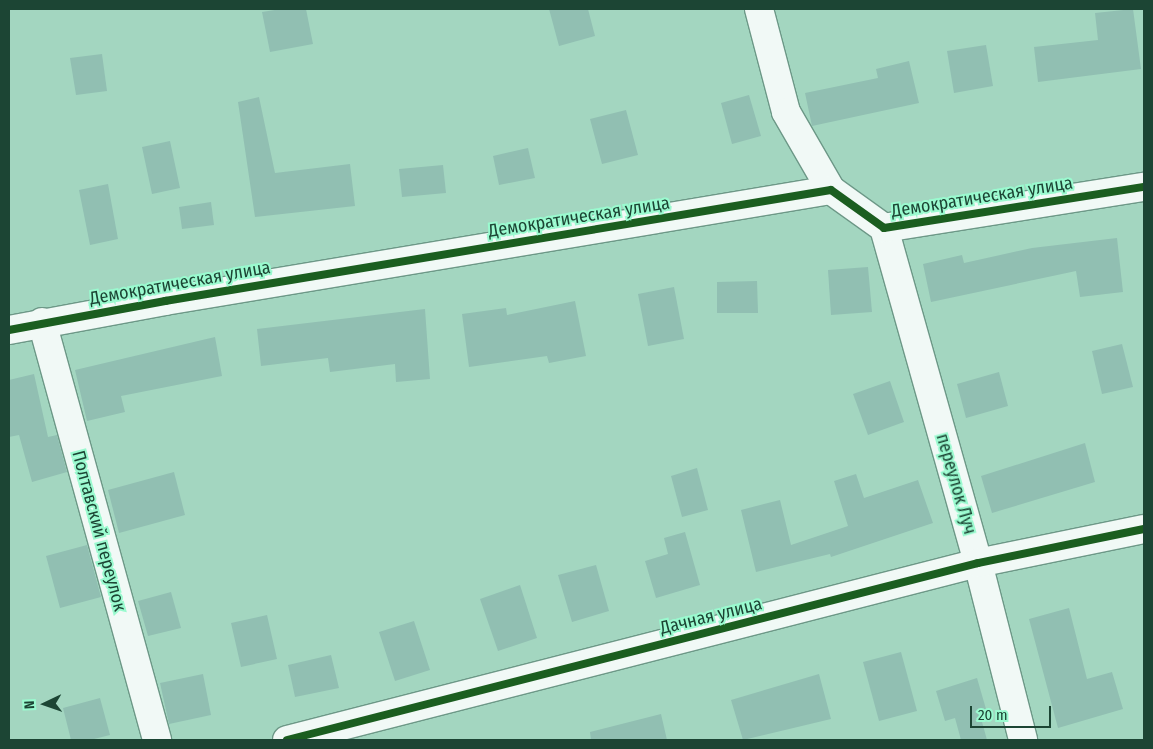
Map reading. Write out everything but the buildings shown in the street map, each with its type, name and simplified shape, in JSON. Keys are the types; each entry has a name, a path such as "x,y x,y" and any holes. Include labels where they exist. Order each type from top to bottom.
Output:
{"street":[{"path":"759,9 786,112 831,190"},
{"name":"Демократическая улица","path":"9,330 42,322 831,190 884,228 1144,187"},
{"name":"переулок Луч","path":"884,228 978,563 1023,740"},
{"name":"Полтавский переулок","path":"42,322 157,740"},
{"name":"Дачная улица","path":"286,740 978,563 1144,529"}],"cycle path":[{"path":"9,330 165,301 831,190 884,228 1144,187"},
{"path":"287,740 978,563 1144,529"}]}
